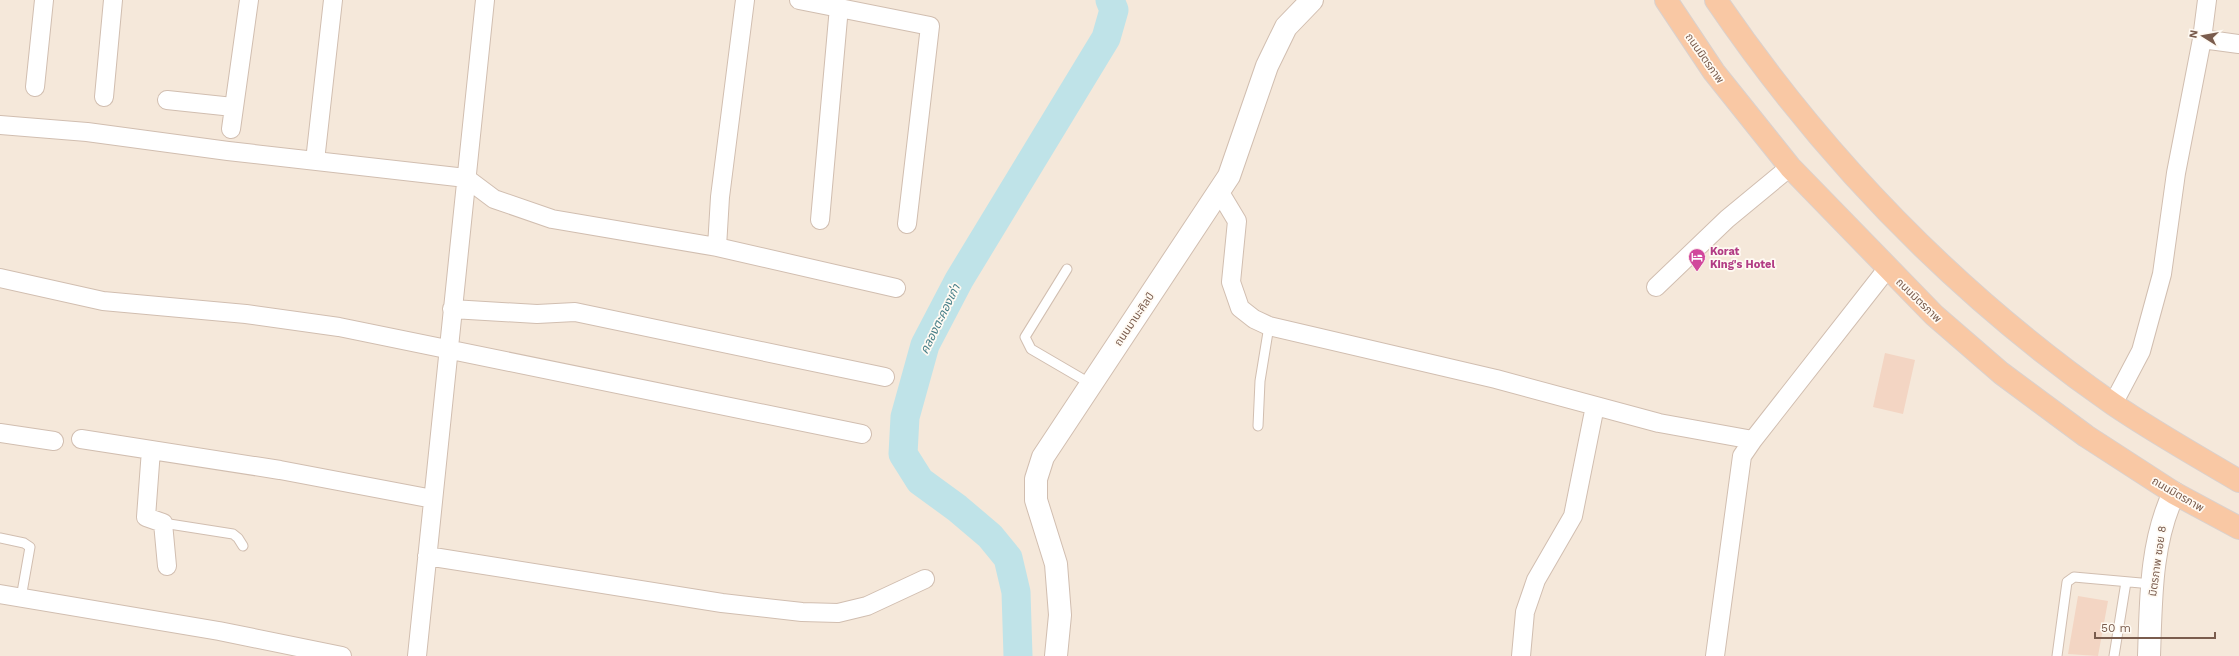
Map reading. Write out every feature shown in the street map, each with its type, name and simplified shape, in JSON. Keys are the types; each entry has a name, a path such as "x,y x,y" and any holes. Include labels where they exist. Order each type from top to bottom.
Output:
{"highway":[{"name":"ถนนมิตรภาพ","path":"1666,0 1714,72 1790,167 1887,269 1934,315 2001,373 2086,436 2174,493 2239,528"},
{"path":"1716,0 1750,51 1825,144 1919,244 1967,288 2028,340 2113,404 2239,481"}],"street":[{"path":"35,87 44,0"},
{"path":"104,97 113,0"},
{"path":"231,129 249,0"},
{"path":"316,152 333,0"},
{"path":"417,656 485,0"},
{"path":"717,247 720,197 745,0"},
{"path":"799,0 839,7 886,8 930,26 907,224"},
{"name":"ถนนมานะศิลป์","path":"1056,656 1060,615 1056,564 1036,500 1036,479 1043,457 1229,176 1268,66 1286,27 1312,0"},
{"path":"2113,404 2141,351 2162,274 2176,174 2202,40 2207,0"},
{"path":"820,220 839,7"},
{"path":"2202,40 2239,44"},
{"path":"167,100 233,107"},
{"path":"0,124 87,132 235,152 466,178 494,199 552,219 717,247 896,288"},
{"path":"1656,287 1727,219 1790,167"},
{"path":"1219,191 1237,221 1231,282 1240,308 1254,319 1268,326 1496,379 1659,423 1753,440"},
{"path":"1714,656 1742,456 1887,269"},
{"path":"0,278 103,301 246,314 339,327 448,348 862,434"},
{"path":"452,309 537,314 575,312 885,377"},
{"path":"1521,656 1525,612 1536,580 1573,516 1595,406"},
{"path":"0,433 54,441"},
{"path":"81,439 280,470 433,499"},
{"path":"152,450 146,516 163,523 167,566"},
{"name":"มิตรภาพ ซอย 8","path":"2149,656 2152,584 2164,514 2174,493"},
{"path":"427,556 722,603 802,612 838,613 867,606 925,580"},
{"path":"0,594 219,631 342,656"}],"lane":[{"path":"1067,269 1024,337 1031,349 1091,384"},
{"path":"1258,426 1260,381 1268,326"},
{"path":"163,523 233,534 238,538 243,546"},
{"path":"0,538 24,543 30,547 21,598"},
{"path":"2057,656 2067,582 2074,577 2152,584"},
{"path":"2114,656 2126,582"}],"shaded area":[{"path":"0,0 2239,0 2239,656 0,656"}],"building":[{"path":"1885,353 1915,360 1903,414 1873,407"},
{"path":"2078,596 2108,601 2098,656 2068,654"}],"waterway":[{"name":"คลองตะคองเก่า","path":"1018,656 1016,592 1008,558 990,536 957,508 920,481 903,454 905,417 925,345 959,280 1106,38 1114,10 1110,0"}],"place":[{"name":"Korat King's Hotel","path":"1697,272"}]}
